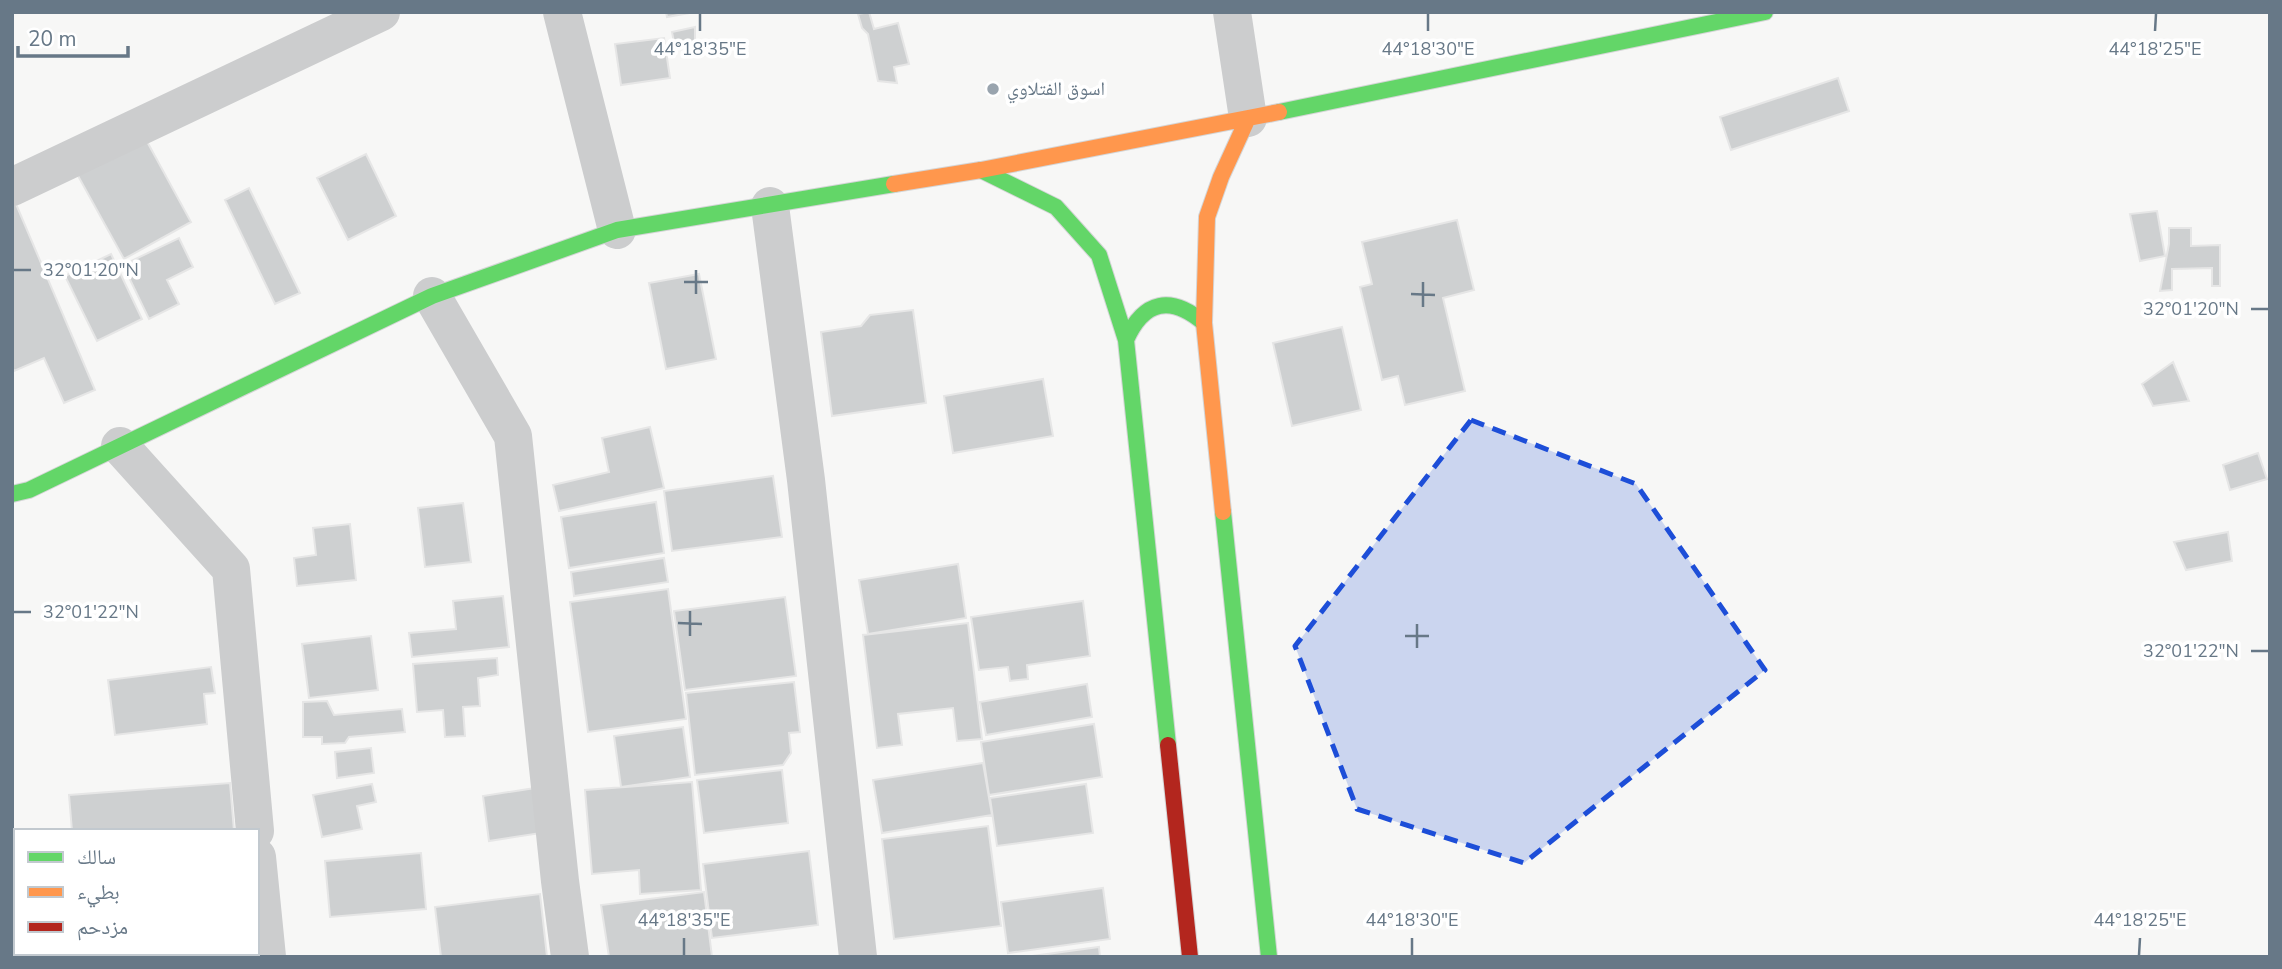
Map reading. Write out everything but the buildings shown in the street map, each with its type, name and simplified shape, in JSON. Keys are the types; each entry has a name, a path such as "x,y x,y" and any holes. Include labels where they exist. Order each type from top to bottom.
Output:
{"street":[{"path":"12,187 381,12"},
{"path":"562,12 617,230"},
{"path":"1231,12 1248,118 1221,177 1207,217 1204,323 1269,957"},
{"path":"12,495 121,446 432,296 617,230 981,170 1765,12"},
{"path":"981,170 1056,207 1099,255 1126,340 1189,957"},
{"path":"770,206 806,480 858,957"},
{"path":"432,296 513,436 570,957"},
{"path":"1126,340 1137,318 1146,310 1158,306 1184,307 1204,323"},
{"path":"121,446 232,569 255,829"},
{"path":"259,888 262,934"}],"highlighted area":[{"path":"1471,420 1636,484 1765,670 1524,863 1357,809 1295,646"}],"traffic: fast":[{"path":"1279,112 1765,12"},
{"path":"981,170 1056,207 1099,255 1126,340 1168,745"},
{"path":"12,494 29,490 432,296 617,230 894,184"},
{"path":"1126,340 1141,317 1159,306 1180,308 1204,323"},
{"path":"1223,512 1269,957"}],"traffic: slow":[{"path":"894,184 981,170 1279,112"},
{"path":"1223,512 1204,323 1207,217 1221,177 1248,118"}],"traffic: jam":[{"path":"1168,745 1190,957"}],"place":[{"name":"اسوق الفتلاوي","path":"993,89"}]}
